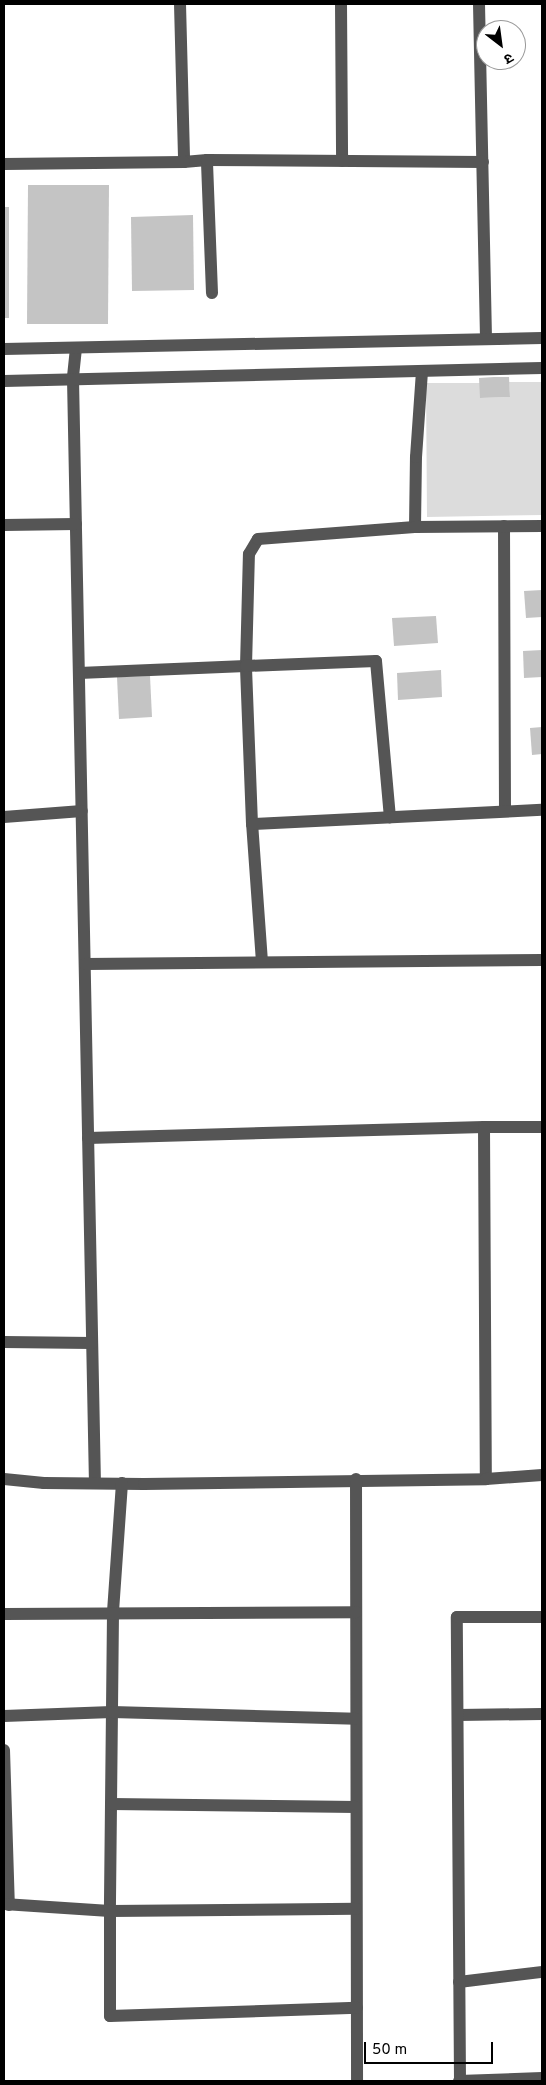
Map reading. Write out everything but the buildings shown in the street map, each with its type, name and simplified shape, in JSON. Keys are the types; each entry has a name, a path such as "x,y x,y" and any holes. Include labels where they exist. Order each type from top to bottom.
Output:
{"street":[{"path":"180,4 184,162"},
{"path":"341,4 342,161"},
{"path":"479,4 486,339"},
{"path":"207,160 212,292"},
{"path":"4,164 184,162 207,160 483,162"},
{"path":"4,349 542,338"},
{"path":"76,348 73,379 95,1483"},
{"path":"4,381 542,368"},
{"path":"416,527 416,457 422,371"},
{"path":"4,525 76,524"},
{"path":"504,526 505,811"},
{"path":"262,962 252,824 246,666 249,554 258,539 416,527 542,526"},
{"path":"79,673 376,661 390,817"},
{"path":"252,824 542,810"},
{"path":"4,817 82,811"},
{"path":"85,964 542,960"},
{"path":"88,1138 542,1126"},
{"path":"484,1127 486,1479"},
{"path":"4,1342 92,1343"},
{"path":"4,1479 122,1483 486,1479 542,1475"},
{"path":"356,1479 357,2081"},
{"path":"122,1483 114,1613 110,2016 357,2008"},
{"path":"4,1614 356,1612"},
{"path":"542,1618 457,1618 460,2081 542,2078"},
{"path":"4,1716 112,1712 356,1719"},
{"path":"458,1714 542,1714"},
{"path":"4,1750 6,1905 110,1911 356,1909"},
{"path":"111,1804 356,1807"},
{"path":"459,1982 542,1972"}],"shaded area":[{"path":"509,382 542,382 542,515 427,517 426,383 480,383 481,398 510,397"}]}
